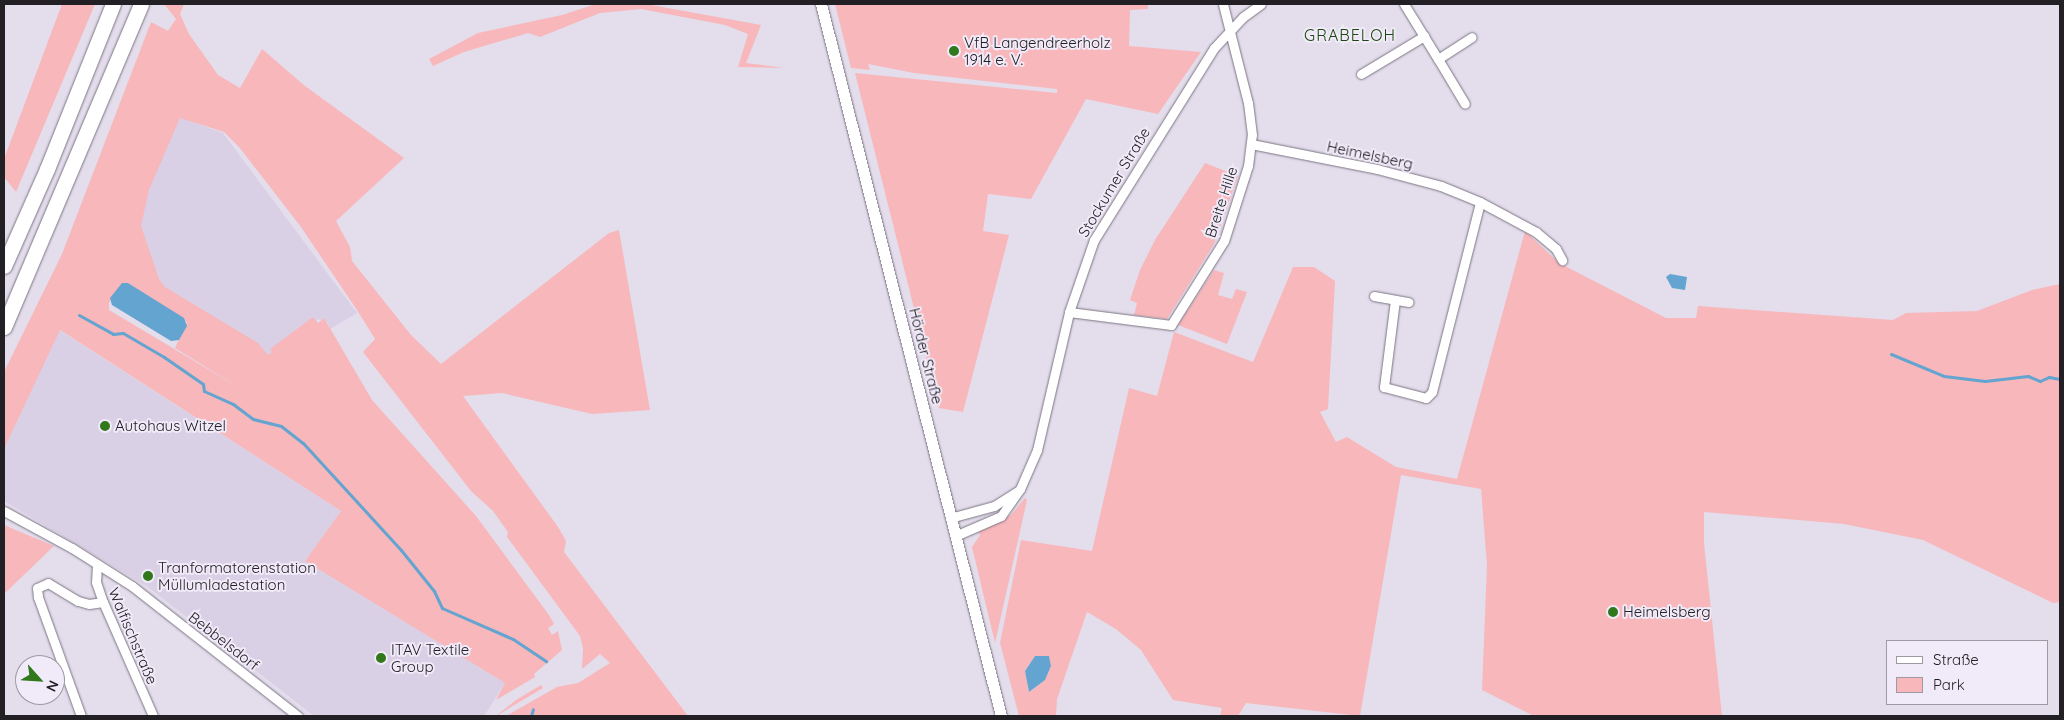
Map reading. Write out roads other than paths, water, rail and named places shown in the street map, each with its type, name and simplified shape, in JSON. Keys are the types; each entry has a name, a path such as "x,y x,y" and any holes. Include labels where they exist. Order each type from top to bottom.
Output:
{"highway":[{"path":"4,266 47,169 113,4"},
{"path":"4,327 141,4"}],"main road":[{"name":"Hörder Straße","path":"821,4 1001,716"}],"street":[{"name":"Breite Hille","path":"1069,312 1171,325 1224,241 1251,144 1248,103 1223,4"},
{"name":"Stockumer Straße","path":"955,536 1001,516 1020,490 1037,450 1069,312 1079,278 1102,224 1206,59 1229,31 1261,4"},
{"path":"1404,4 1465,104"},
{"path":"1361,74 1424,36"},
{"path":"1438,59 1472,37"},
{"name":"Heimelsberg","path":"1251,144 1412,177 1480,202 1536,232 1556,249 1562,260"},
{"path":"1395,300 1384,386 1428,398 1432,392 1480,202"},
{"path":"1374,296 1408,302"},
{"path":"950,518 994,506 1020,490"},
{"name":"Bebbelsdorf","path":"4,511 132,586 298,716"},
{"name":"Walfischstraße","path":"97,564 96,582 102,602 153,716"},
{"path":"81,716 38,597 38,588 48,583 78,601 89,604 102,602"}],"water":[{"path":"1670,274 1687,277 1685,290 1672,288 1666,277"},
{"path":"122,283 128,283 184,318 187,326 179,340 171,341 112,305 110,298"},
{"path":"1035,656 1049,656 1051,666 1045,680 1029,692 1025,671"}],"waterway":[{"path":"79,315 113,334 123,333 164,357 203,384 204,391 233,404 253,419 281,426 303,443 401,550 434,591 442,608 513,639 546,661"},
{"path":"1891,354 1944,376 1985,381 2028,376 2040,381 2049,377 2060,379"},
{"path":"531,716 533,709"}],"place":[{"name":"VfB Langendreerholz 1914 e. V.","path":"954,51"},
{"name":"Autohaus Witzel","path":"105,426"},
{"name":"Tranformatorenstation Müllumladestation","path":"148,576"},
{"name":"Heimelsberg","path":"1613,612"},
{"name":"ITAV Textile Group","path":"381,658"}],"district":[{"name":"GRABELOH","path":"1350,35"}]}
